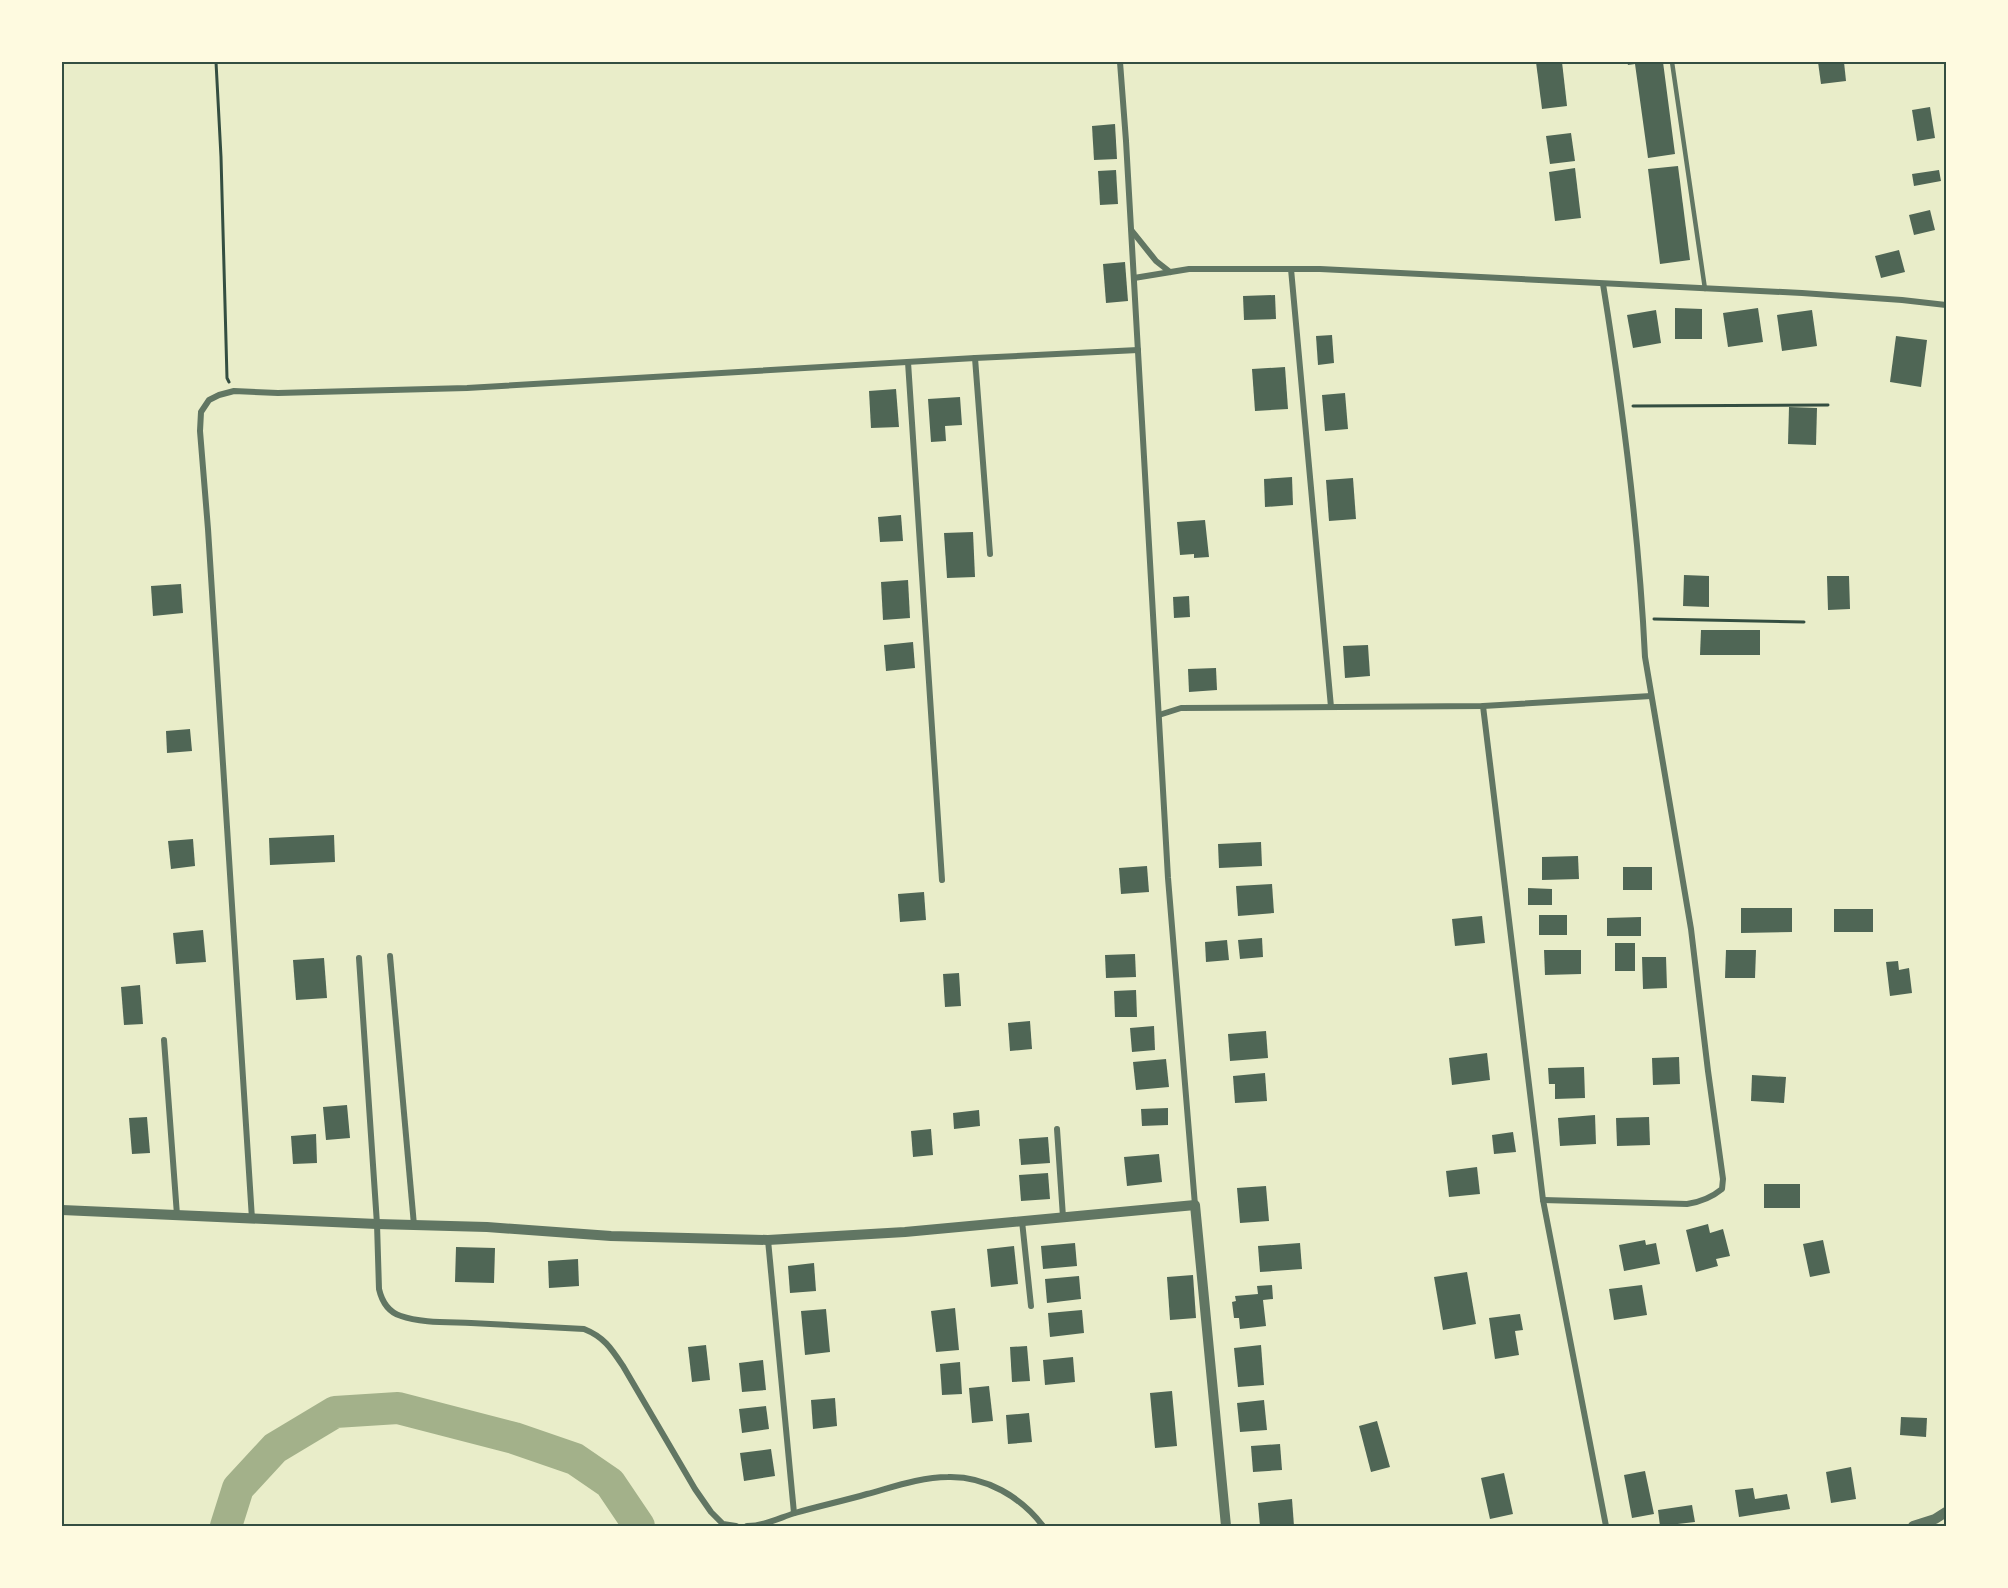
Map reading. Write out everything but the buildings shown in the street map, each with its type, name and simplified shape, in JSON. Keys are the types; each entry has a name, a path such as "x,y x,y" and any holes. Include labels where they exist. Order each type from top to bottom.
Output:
{"street":[{"path":"1120,62 1168,878 1195,1205 1226,1527"},
{"path":"1131,231 1146,250 1170,272"},
{"path":"1134,278 1189,269 1291,269 1705,289 1902,300 1947,305"},
{"path":"1291,269 1331,708"},
{"path":"1542,1200 1687,1204 1706,1199 1722,1189 1723,1179 1691,929 1645,657 1622,406 1603,284"},
{"path":"252,1219 200,431 201,412 209,400 234,391 278,393 438,389 1138,350"},
{"path":"975,358 990,554"},
{"path":"908,362 942,880"},
{"path":"1159,715 1182,708 1482,706 1651,696"},
{"path":"1482,706 1542,1200 1606,1527"},
{"path":"390,956 414,1225"},
{"path":"359,958 377,1224 379,1289 381,1299 387,1309 410,1318 455,1323 584,1329 597,1335 618,1358 694,1489 723,1524 736,1527"},
{"path":"164,1040 177,1215"},
{"path":"1057,1129 1063,1217"},
{"path":"62,1209 252,1219 487,1227 611,1236 768,1240 905,1232 1195,1205"},
{"path":"1022,1221 1030,1306"},
{"path":"768,1240 794,1513"},
{"path":"747,1527 906,1483 948,1477 977,1480 1001,1490 1035,1516 1043,1527"},
{"path":"1913,1527 1946,1513"}],"lane":[{"path":"1672,62 1705,289"}],"path":[{"path":"216,62 222,157 226,378 234,391"},
{"path":"1622,406 1828,405"},
{"path":"1643,618 1804,622"}],"waterway":[{"path":"226,1526 238,1488 275,1448 335,1412 398,1408 514,1438 575,1459 610,1483 639,1526"}]}
